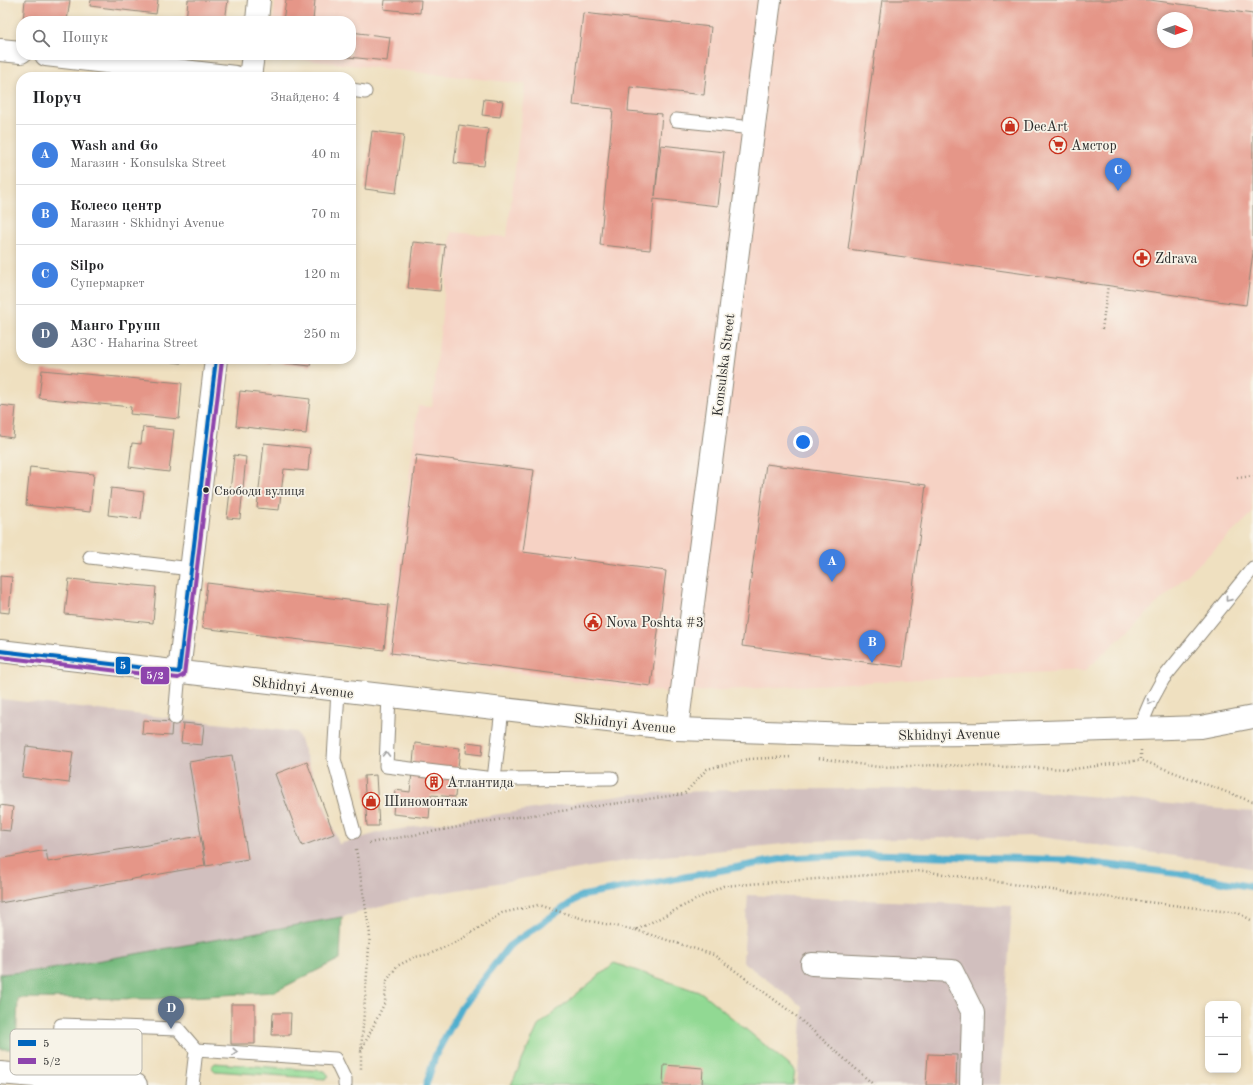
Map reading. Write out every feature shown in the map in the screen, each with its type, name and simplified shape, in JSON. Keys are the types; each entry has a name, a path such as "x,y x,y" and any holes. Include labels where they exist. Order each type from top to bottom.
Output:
{"main road":[{"path":"257,16 259,0"},
{"name":"Konsulska Street","path":"677,729 770,0"},
{"path":"0,50 16,52"},
{"path":"89,60 192,72"},
{"path":"251,72 252,60"},
{"path":"179,672 215,364"},
{"name":"Skhidnyi Avenue","path":"0,651 677,729 863,735 981,734 1201,727 1253,717"},
{"path":"812,964 952,971 973,1013 971,1085"},
{"path":"0,1073 10,1074"},
{"path":"22,1075 136,1085"}],"lane":[{"path":"356,91 365,92"},
{"path":"676,120 753,128"},
{"path":"90,557 191,569"},
{"path":"1140,729 1151,701 1163,679 1253,568"},
{"path":"176,718 179,672"},
{"path":"338,690 334,759 354,832"},
{"path":"389,696 386,766 494,779 612,778"},
{"path":"494,779 502,709"},
{"path":"60,1029 61,1024 178,1029 196,1050 336,1059 345,1080 345,1085"},
{"path":"192,1085 196,1050"}],"path":[{"path":"1102,329 1108,285"},
{"path":"1237,478 1253,476"},
{"path":"1140,729 1141,760"},
{"path":"356,847 503,819 684,794 707,769 748,759 794,757"},
{"path":"817,758 878,766 941,765 1074,769 1141,760 1253,802"},
{"path":"354,832 370,934 361,1051 361,1071"},
{"path":"636,930 723,886 923,871 1073,893 1238,912 1253,921"},
{"path":"361,1051 385,1002 386,982 397,966 415,957 430,954 460,940 502,913 538,905 590,921 636,930 714,955 795,1015 874,1085"}],"shaded area":[{"path":"275,0 1253,0 1252,514 1086,670 671,693 387,656 418,406 432,407 451,232 507,237 525,84 306,60 356,60 356,16 273,16"},
{"path":"0,699 297,732 339,844 381,832 632,794 755,789 1014,789 1253,812 1253,869 1231,864 1034,836 812,841 636,859 422,896 342,917 46,970 0,974"},
{"path":"748,895 1012,906 1000,1085 797,1085 803,1007 743,962"}],"green space":[{"path":"342,917 340,959 274,992 155,999 18,998 17,1029 10,1029 10,1049 0,1049 0,974 46,970"},
{"path":"614,963 702,993 795,1070 793,1085 511,1085 538,1026"},
{"path":"215,1063 325,1071 329,1076 325,1079 215,1071 211,1067"}],"building":[{"path":"25,0 70,0 68,16 23,16"},
{"path":"91,0 158,0 156,14 90,6"},
{"path":"188,0 228,0 226,16 186,16"},
{"path":"286,0 315,0 313,16 284,16"},
{"path":"385,0 421,0 420,13 384,9"},
{"name":"Амстор","path":"882,0 1150,0 1253,14 1253,253 1246,305 848,249"},
{"path":"583,13 711,27 704,95 630,87 628,111 662,114 655,196 661,145 724,152 718,206 654,199 650,250 600,245 613,109 573,105"},
{"path":"356,33 390,37 387,61 356,58"},
{"path":"484,99 503,101 500,117 482,115"},
{"path":"459,125 488,129 484,166 454,163"},
{"path":"372,131 404,135 396,193 365,189"},
{"path":"413,242 445,245 440,291 408,288"},
{"path":"294,364 310,364 310,366"},
{"path":"42,370 182,383 179,419 130,414 131,407 39,398"},
{"path":"240,391 310,399 306,434 236,426"},
{"path":"0,405 16,407 13,438 0,436"},
{"path":"143,427 174,430 169,472 129,467 132,443 141,444"},
{"path":"264,443 310,448 308,471 284,469 279,510 257,508"},
{"path":"234,455 246,457 240,519 227,518"},
{"path":"416,455 534,470 523,552 666,571 651,686 391,653"},
{"path":"766,464 926,485 903,667 742,646"},
{"path":"30,467 94,474 90,512 26,505"},
{"path":"111,488 144,492 141,519 108,515"},
{"path":"0,576 12,577 9,613 0,612"},
{"path":"69,579 156,587 153,623 65,614"},
{"path":"207,583 389,605 384,650 202,628"},
{"path":"143,720 172,722 171,736 142,734"},
{"path":"183,723 204,725 202,745 181,743"},
{"path":"467,742 483,744 482,755 466,753"},
{"name":"Атлантида","path":"415,743 460,748 455,797 431,795 429,818 393,814 395,790 410,792"},
{"path":"26,746 73,752 69,783 22,777"},
{"path":"232,755 248,859 206,866 189,762"},
{"path":"307,762 334,834 302,846 275,774"},
{"name":"Шиномонтаж","path":"376,775 379,826 367,826 364,776"},
{"path":"0,805 13,807 10,831 0,830"},
{"path":"200,836 205,866 0,903 0,859 46,850 48,862"},
{"path":"231,1004 255,1004 255,1044 231,1044"},
{"path":"273,1013 291,1013 290,1035 272,1035"},
{"path":"928,1054 957,1055 956,1085 926,1085"},
{"path":"664,1065 703,1068 702,1085 663,1085"}],"waterway":[{"path":"426,1085 436,1054 461,1008 509,946 581,896 788,858 873,854 1069,860 1181,874 1253,887"}],"transit line":[{"name":"5","path":"0,651 179,672 215,364"},
{"name":"5/2","path":"0,657 178,678 184,675 222,364"}],"place":[{"name":"DecArt","path":"1010,126"},
{"name":"Амстор","path":"1058,145"},
{"name":"Silpo","path":"1118,191"},
{"name":"Zdrava","path":"1142,258"},
{"name":"Свободи вулиця","path":"206,490"},
{"name":"Wash and Go","path":"832,582"},
{"name":"Nova Poshta #3","path":"593,622"},
{"name":"Колесо центр","path":"872,663"},
{"name":"Атлантида","path":"434,782"},
{"name":"Шиномонтаж","path":"371,801"},
{"name":"Манго Групп","path":"171,1029"}]}
